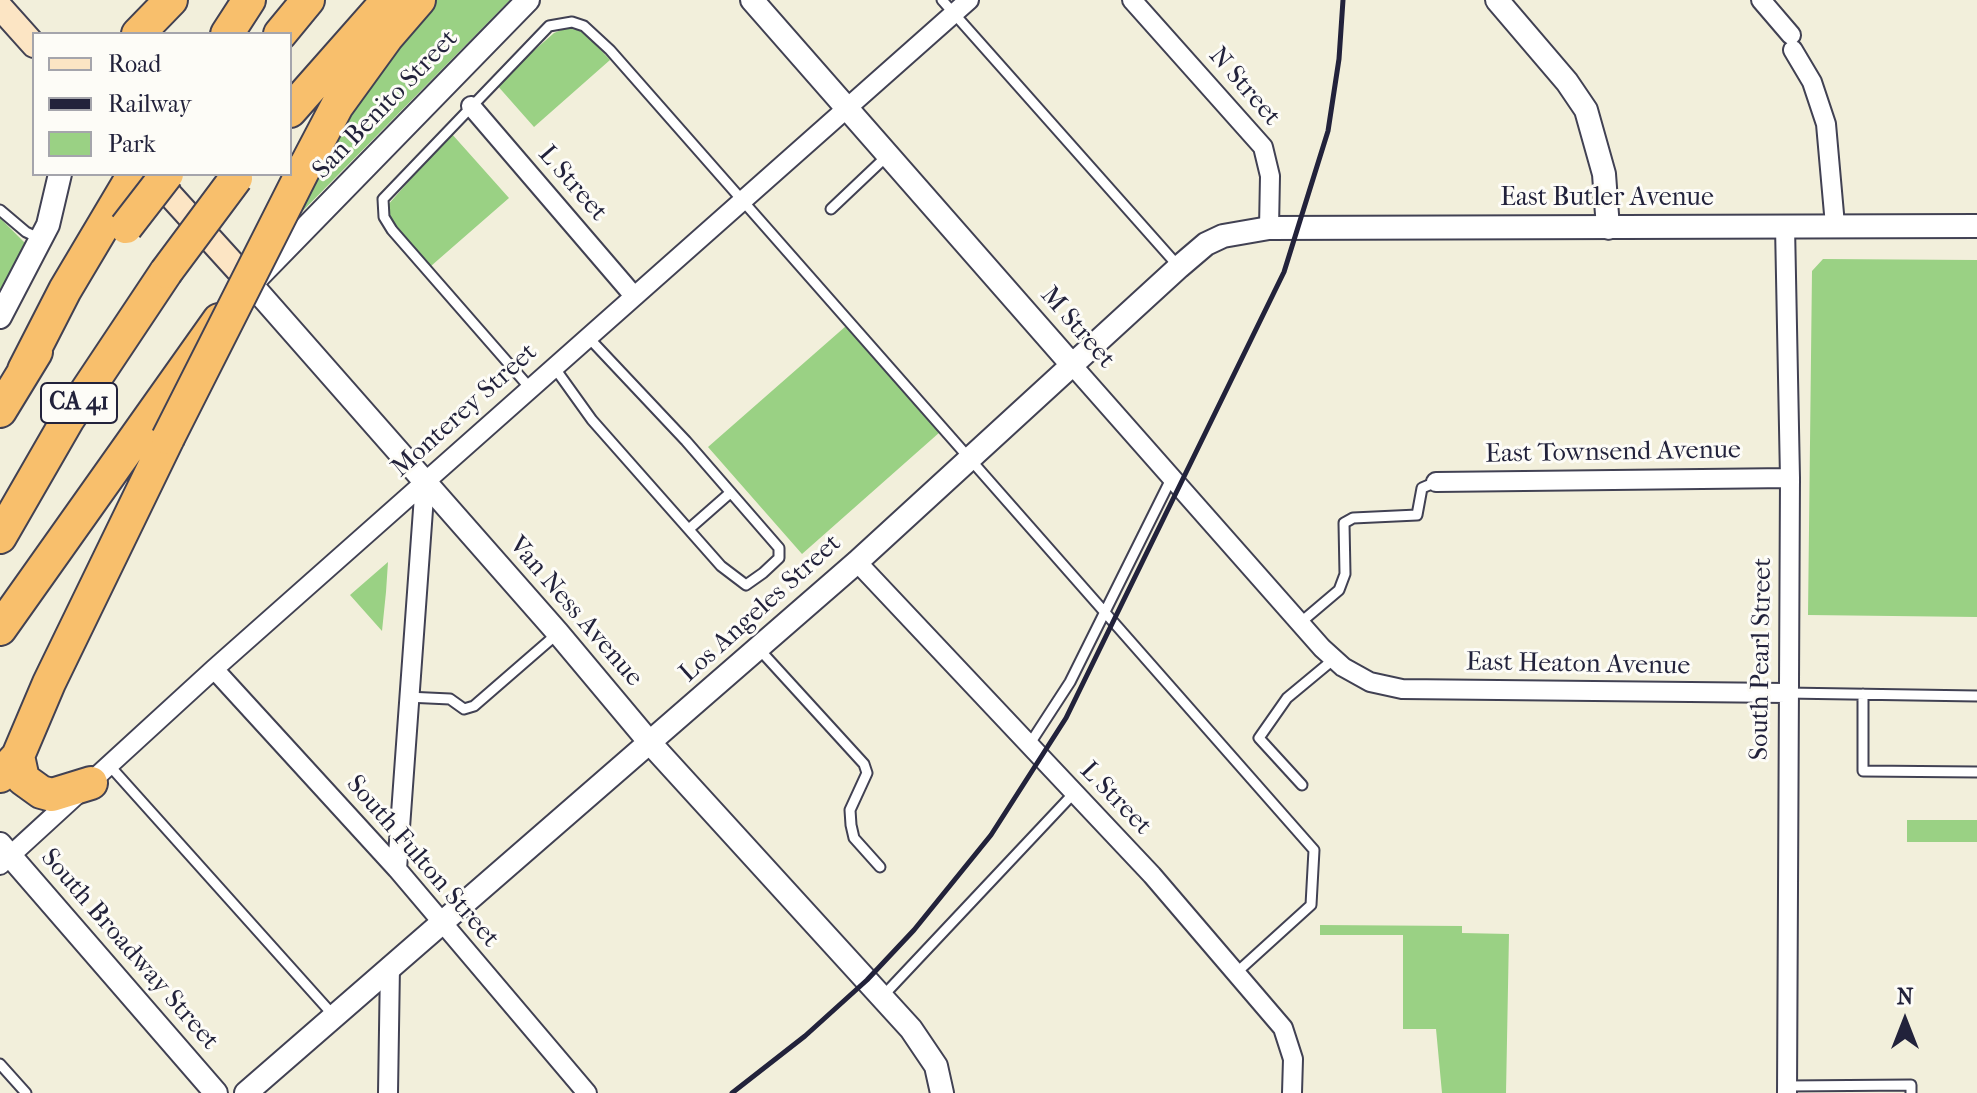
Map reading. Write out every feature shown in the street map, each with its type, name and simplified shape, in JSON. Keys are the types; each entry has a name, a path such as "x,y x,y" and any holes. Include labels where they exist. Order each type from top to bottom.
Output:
{"highway":[{"path":"140,32 171,0"},
{"path":"228,32 249,0"},
{"path":"282,32 308,0"},
{"path":"292,109 388,0"},
{"path":"100,774 52,795 41,792 9,766 168,438 337,106 387,37 419,0"},
{"path":"118,219 133,176"},
{"name":"CA 41","path":"0,411 118,219 165,176"},
{"name":"CA 41","path":"0,537 68,419 166,272 237,176"},
{"path":"0,629 205,336 251,284"}],"main road":[{"path":"0,7 32,43"},
{"name":"Van Ness Avenue","path":"153,176 251,284"}],"street":[{"name":"San Benito Street","path":"251,284 528,0"},
{"name":"M Street","path":"752,0 1300,623 1334,659 1370,682"},
{"name":"Monterey Street","path":"4,855 100,774 214,669 847,108 948,7 969,0"},
{"name":"N Street","path":"1132,0 1263,147 1270,176 1269,228"},
{"path":"1497,0 1567,82 1586,110 1604,174 1608,228"},
{"path":"1761,0 1792,43 1812,82 1826,124 1835,225"},
{"name":"L Street","path":"471,106 634,296"},
{"path":"0,317 41,239 53,209 60,176"},
{"name":"South Pearl Street","path":"1785,226 1790,478 1786,693 1787,1090"},
{"name":"East Butler Avenue","path":"1238,231 1269,228 1977,226"},
{"name":"Los Angeles Street","path":"246,1093 759,649 1179,267 1206,244 1238,231"},
{"name":"Van Ness Avenue","path":"251,284 558,633 651,744 926,1048 936,1066 942,1093"},
{"name":"East Townsend Avenue","path":"1436,482 1790,478"},
{"path":"397,869 407,697 425,482"},
{"name":"L Street","path":"857,562 1152,875 1283,1028 1290,1042 1292,1093"},
{"name":"South Fulton Street","path":"214,669 397,869 587,1093"},
{"name":"East Heaton Avenue","path":"1370,682 1402,689 1786,693"},
{"name":"South Broadway Street","path":"4,855 216,1093"},
{"path":"388,1093 390,966"}],"lane":[{"path":"948,7 1179,267"},
{"path":"530,388 384,217 387,192 549,26 561,22 584,26 610,50 1314,850 1311,905 1236,973"},
{"path":"831,209 888,155"},
{"path":"0,210 26,232 41,239"},
{"path":"554,367 592,420 738,581 746,585 763,573 781,552 686,441 588,337"},
{"path":"1029,746 1070,682 1172,477"},
{"path":"1300,623 1339,590 1345,574 1344,523 1353,518 1417,515 1422,488 1436,482"},
{"path":"689,529 730,493"},
{"path":"407,697 443,698 459,707 474,706 558,633"},
{"path":"759,649 864,764 867,773 850,810 851,825 854,838 880,867"},
{"path":"1302,785 1259,738 1287,698 1334,659"},
{"path":"1786,693 1977,696"},
{"path":"1863,694 1863,771 1977,772"},
{"path":"100,774 334,1016"},
{"path":"882,997 1074,793"},
{"path":"0,1064 26,1093"},
{"path":"1787,1090 1911,1085 1911,1093"}],"green space":[{"path":"436,0 510,0 281,233 338,136 395,49"},
{"path":"566,28 583,31 610,60 534,127 496,84 554,33"},
{"path":"451,133 509,198 431,266 392,225 387,206"},
{"path":"0,218 30,248 0,298"},
{"path":"1823,259 1977,260 1977,617 1808,615 1812,271"},
{"path":"846,326 940,432 802,554 708,447"},
{"path":"388,562 386,592 382,631 350,595"},
{"path":"1907,820 1977,820 1977,842 1907,842"},
{"path":"1320,925 1462,926 1462,933 1509,934 1506,1093 1442,1093 1436,1029 1403,1029 1403,935 1320,935"}],"railway":[{"path":"732,1093 805,1036 867,980 914,930 991,835 1066,718 1284,272 1328,131 1339,59 1343,0"}]}
